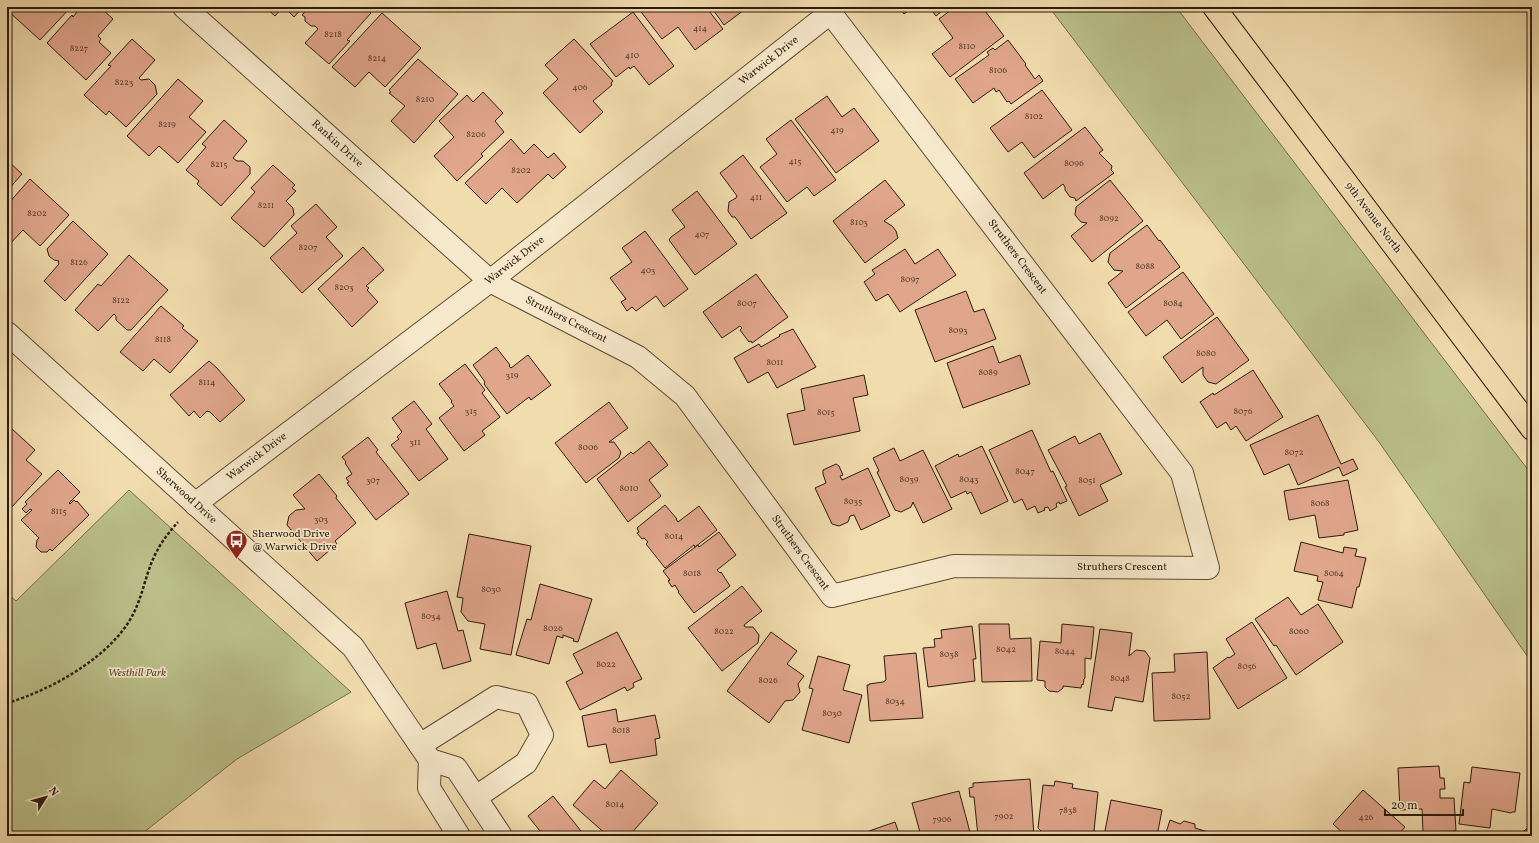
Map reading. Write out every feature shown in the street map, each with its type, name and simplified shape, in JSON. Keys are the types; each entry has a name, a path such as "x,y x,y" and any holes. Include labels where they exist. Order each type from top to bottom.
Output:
{"main road":[{"name":"9th Avenue North","path":"1214,7 1532,429"}],"street":[{"name":"Rankin Drive","path":"184,7 490,281"},
{"name":"Warwick Drive","path":"195,504 490,281 828,10"},
{"name":"Struthers Crescent","path":"490,281 638,357 685,396 832,596 954,566 1208,568 1182,473 828,10"},
{"name":"Sherwood Drive","path":"7,333 353,647 425,752"},
{"path":"425,752 496,697 527,704 542,734 526,763 476,797"},
{"path":"425,752 456,768 501,836"},
{"path":"425,752 429,788 459,836"}],"path":[{"path":"7,703 41,691 58,682 92,660 119,636 135,610 156,552 169,533 195,504"}],"green space":[{"path":"1049,7 1176,7 1532,475 1532,663 1379,442"},
{"name":"Westhill Park","path":"129,490 351,692 237,759 139,836 7,836 7,593 16,601"}],"building":[{"path":"7,7 71,7 40,40 7,10"},
{"path":"81,7 100,7 113,19 98,36 101,39 99,42 111,53 86,80 47,43"},
{"path":"265,7 283,7 275,16"},
{"path":"284,7 303,7 294,17"},
{"path":"309,7 364,7 371,13 347,40 350,41 329,64 305,43 318,29 305,21 305,17 302,15"},
{"path":"706,7 723,29 695,50 678,27 662,39 638,8"},
{"path":"711,7 748,7 724,25"},
{"path":"899,7 913,7 904,14"},
{"path":"929,7 947,7 936,16"},
{"path":"955,7 982,7 1004,36 950,77 932,54 953,38 939,19"},
{"path":"633,12 674,66 649,85 634,66 630,69 629,67 616,77 590,44"},
{"path":"382,13 421,48 385,87 369,72 355,87 332,67"},
{"path":"132,39 155,60 139,78 141,80 149,79 155,85 157,94 126,127 109,111 106,115 84,95 111,66 108,65"},
{"path":"574,39 613,81 611,83 612,85 593,101 603,112 580,133 543,93 558,79 545,65"},
{"path":"1008,40 1035,79 1039,75 1043,81 1011,104 1009,101 1007,102 999,90 996,92 994,88 973,103 955,79 989,55 987,52 993,48 995,50"},
{"path":"418,59 458,94 414,143 391,121 405,106 389,93 391,92 389,90"},
{"path":"178,79 203,101 189,117 206,132 178,163 159,146 149,156 127,136"},
{"path":"1042,90 1072,130 1034,158 1022,142 1008,152 990,128"},
{"path":"483,92 503,113 495,121 504,132 481,154 483,156 457,181 434,156 454,137 439,121 467,95 473,102"},
{"path":"827,96 842,117 854,108 879,141 836,173 795,119"},
{"path":"224,120 247,141 233,158 237,161 243,161 250,167 250,174 221,206 197,184 199,181 186,170 206,147 202,144"},
{"path":"791,120 836,180 814,196 807,187 787,202 760,167 777,154 766,139"},
{"path":"1085,127 1103,150 1099,153 1112,166 1111,170 1114,173 1076,201 1075,198 1070,197 1063,184 1043,199 1024,173"},
{"path":"511,139 524,154 534,144 548,158 554,153 566,167 553,179 548,174 517,203 502,188 486,204 465,183"},
{"path":"743,155 787,213 751,239 735,217 732,217 728,211 729,202 737,196 720,173"},
{"path":"7,160 22,174 7,191"},
{"path":"273,165 295,185 292,188 296,191 286,201 293,208 294,215 264,247 231,218 255,192 251,188"},
{"path":"30,179 69,215 40,246 23,230 7,247 7,205"},
{"path":"885,180 905,205 884,221 892,226 896,231 898,238 865,263 833,221"},
{"path":"1110,180 1143,221 1092,262 1071,236 1087,223 1081,222 1075,215 1076,207"},
{"path":"697,191 737,244 695,275 669,240 685,227 672,210"},
{"path":"316,204 337,227 326,237 343,256 302,293 270,258 297,233 291,226"},
{"path":"73,221 108,254 65,301 44,281 59,264 59,261 54,260 49,256 47,249"},
{"path":"1147,225 1180,267 1126,308 1108,283 1123,271 1114,270 1108,262 1110,253"},
{"path":"645,231 688,289 664,307 656,296 636,311 632,307 627,311 621,302 626,299 610,278 632,262 622,248"},
{"path":"363,247 384,270 366,286 369,288 367,290 378,302 352,327 318,289"},
{"path":"905,249 915,264 938,249 956,275 900,312 888,294 876,301 864,282 875,274 872,270"},
{"path":"129,255 168,290 131,330 127,330 116,320 116,316 114,314 98,331 75,310 98,284 101,286"},
{"path":"1183,272 1214,314 1181,339 1167,320 1146,336 1128,312"},
{"path":"756,274 788,317 752,343 751,341 749,342 740,330 742,328 740,326 722,338 703,312"},
{"path":"966,291 974,312 984,309 996,339 935,362 915,310"},
{"path":"161,306 184,326 182,328 198,341 170,373 154,359 143,371 120,352"},
{"path":"1217,317 1249,360 1216,384 1208,382 1203,375 1203,367 1182,383 1163,357"},
{"path":"793,329 816,367 777,388 768,372 748,383 734,358 759,344 761,347 780,336 779,335"},
{"path":"993,346 999,363 1020,355 1030,384 963,408 947,363"},
{"path":"496,347 511,368 528,355 551,385 531,400 529,397 507,414 484,384 485,382 473,365"},
{"path":"209,361 245,400 220,422 207,411 200,418 194,411 189,416 170,395"},
{"path":"465,364 485,390 482,393 500,417 482,431 485,435 464,451 439,418 454,406 439,384"},
{"path":"1253,370 1283,417 1246,441 1236,426 1231,430 1226,422 1217,428 1200,402 1213,393 1214,395"},
{"path":"864,375 868,395 853,398 860,431 794,445 787,414 805,410 801,389"},
{"path":"414,401 432,424 426,429 448,459 419,481 391,445 399,439 397,437 402,432 392,418"},
{"path":"609,402 628,428 609,442 614,442 621,452 619,458 586,483 555,443"},
{"path":"1318,415 1341,464 1353,459 1358,469 1343,476 1339,467 1298,485 1289,464 1264,475 1250,445"},
{"path":"11,428 35,450 26,460 42,474 10,509 7,506 7,433"},
{"path":"1032,430 1051,472 1053,471 1067,501 1060,504 1059,502 1056,504 1057,507 1050,511 1048,507 1044,508 1045,510 1038,513 1035,506 1027,510 1022,499 1014,503 989,450"},
{"path":"1100,433 1122,474 1100,485 1108,501 1079,516 1065,487 1067,486 1048,450 1075,436 1079,444"},
{"path":"368,437 378,450 376,452 409,494 376,520 347,483 349,482 346,478 352,474 342,457"},
{"path":"649,441 668,465 649,480 661,496 628,522 597,479 631,452 633,454"},
{"path":"982,446 1008,501 981,514 971,492 967,494 966,491 951,498 935,466 958,454 959,457"},
{"path":"894,448 900,461 923,450 952,509 923,523 913,502 911,507 901,512 895,510 877,472 879,471 873,458"},
{"path":"836,464 839,466 843,475 840,476 842,480 868,468 890,516 861,530 854,515 850,516 848,522 839,526 832,524 815,488 826,483 823,470"},
{"path":"58,470 80,492 69,503 70,504 74,500 76,502 77,501 89,515 52,551 50,549 47,552 41,552 36,547 37,540 39,538 21,520 32,510 30,509 26,513 22,509 27,504 25,502"},
{"path":"319,474 356,523 335,541 337,544 317,561 287,525 289,516 296,510 305,509 293,495"},
{"path":"1348,480 1358,530 1344,533 1344,535 1319,538 1315,515 1289,520 1284,491"},
{"path":"665,505 678,522 699,506 717,530 695,547 694,545 665,568 646,544 648,542 644,538 642,539 637,533 639,532 637,528"},
{"path":"719,532 736,555 717,570 720,573 721,572 730,586 694,613 678,592 675,585 672,587 668,581 670,580 663,571 698,545 699,547"},
{"path":"469,534 531,546 511,655 480,649 485,624 468,621 461,612 463,598 457,597"},
{"path":"1301,542 1343,553 1344,547 1357,549 1355,556 1366,558 1352,608 1318,600 1323,582 1317,581 1318,576 1294,571"},
{"path":"540,584 592,599 578,642 573,641 574,639 563,635 563,638 557,636 549,664 516,655 527,619 531,620"},
{"path":"742,586 762,611 744,625 745,627 753,627 759,635 758,643 722,671 688,628"},
{"path":"447,591 458,631 463,630 471,661 443,669 436,643 417,649 405,603"},
{"path":"1288,597 1301,615 1318,604 1343,642 1296,675 1276,645 1274,646 1255,619"},
{"path":"1252,622 1287,678 1238,709 1213,668 1228,657 1229,658 1235,654 1226,639"},
{"path":"979,624 1009,624 1010,639 1031,638 1032,681 982,682"},
{"path":"1062,624 1094,627 1091,659 1085,658 1085,678 1081,688 1063,686 1063,688 1058,692 1049,691 1045,687 1045,681 1037,680 1040,641 1061,643"},
{"path":"972,626 976,659 973,659 975,681 928,687 923,648 935,647 934,639 942,638 941,630"},
{"path":"1100,629 1132,633 1129,656 1136,650 1145,651 1150,658 1143,702 1115,697 1112,711 1088,707"},
{"path":"617,632 642,679 633,683 634,687 627,691 625,687 580,710 566,682 583,673 573,654"},
{"path":"771,632 797,651 787,664 804,676 798,684 800,692 793,700 785,701 769,723 727,691"},
{"path":"1207,652 1210,719 1154,721 1152,673 1175,672 1174,654"},
{"path":"916,653 923,718 870,721 867,685 886,680 884,656"},
{"path":"818,656 850,665 843,690 862,695 849,743 802,730 813,689 809,688"},
{"path":"616,709 618,722 655,715 660,738 655,739 657,755 610,763 606,744 588,747 582,716"},
{"path":"1439,766 1440,778 1444,778 1445,789 1440,789 1440,798 1454,798 1456,831 1423,832 1422,809 1400,810 1398,768"},
{"path":"1472,767 1520,773 1515,812 1511,813 1492,809 1490,828 1459,824 1464,782 1470,783"},
{"path":"621,770 658,803 629,836 608,836 573,805 594,780 605,789"},
{"path":"1030,779 1034,836 978,836 974,797 970,797 969,788 973,787 973,783"},
{"path":"1055,781 1073,784 1072,788 1098,792 1094,831 1095,836 1060,836 1061,832 1058,832 1055,835 1043,833 1038,828 1043,785 1054,786"},
{"path":"1363,790 1405,827 1397,836 1346,836 1333,824"},
{"path":"959,791 971,836 921,836 912,803"},
{"path":"553,796 585,836 544,836 528,816"},
{"path":"1111,800 1162,810 1157,836 1104,836"},
{"path":"1170,820 1180,824 1184,821 1195,824 1195,828 1221,836 1165,836"},
{"path":"895,822 900,836 855,836 872,830"},
{"path":"1532,825 1532,836 1517,836"}],"place":[{"name":"Sherwood Drive @ Warwick Drive","path":"236,560"}]}
